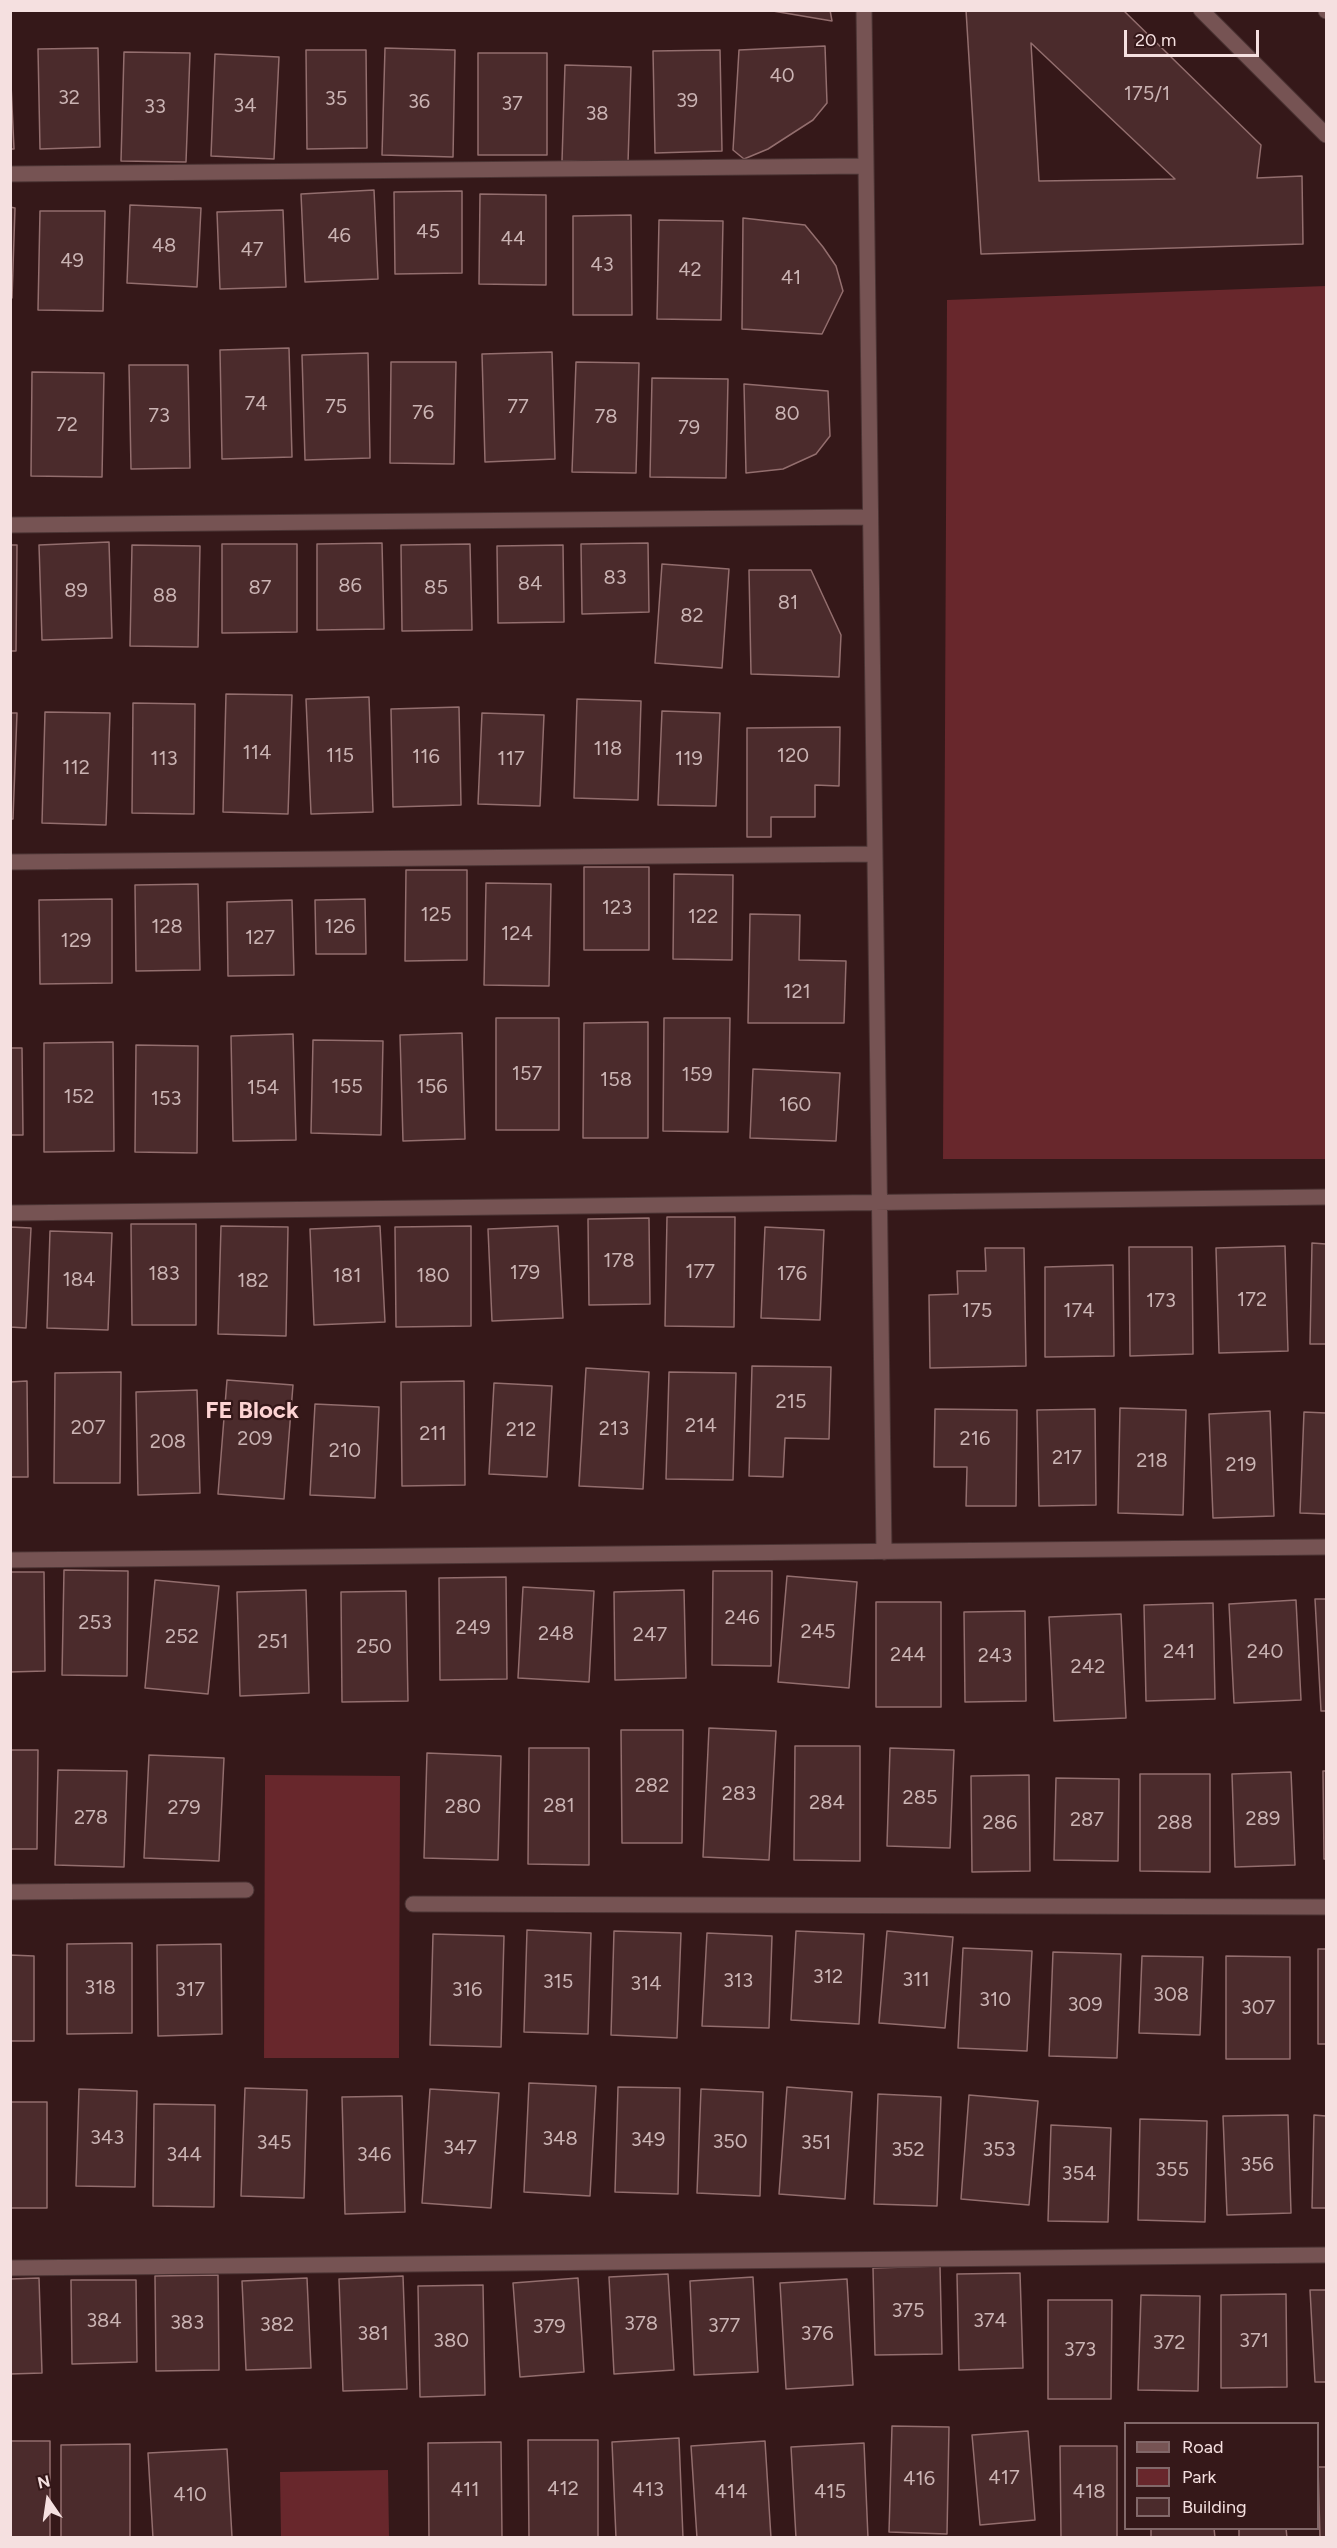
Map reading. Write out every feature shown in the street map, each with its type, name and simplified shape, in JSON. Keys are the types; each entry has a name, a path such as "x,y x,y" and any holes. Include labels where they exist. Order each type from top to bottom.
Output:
{"street":[{"path":"864,10 884,1552"},
{"path":"1201,10 1326,135"},
{"path":"10,174 866,166"},
{"path":"10,525 870,517"},
{"path":"10,862 875,854"},
{"path":"10,1213 1326,1197"},
{"path":"10,1560 1326,1548"},
{"path":"10,1892 246,1890"},
{"path":"413,1904 1326,1907"},
{"path":"10,2268 1326,2255"}],"green space":[{"path":"1326,286 1326,1159 943,1159 947,300"},
{"path":"265,1775 400,1776 399,2058 264,2058"},
{"path":"388,2470 389,2537 281,2537 280,2472"}],"building":[{"path":"767,10 830,10 832,21"},
{"path":"966,10 1123,10 1261,145 1257,178 1302,176 1303,244 981,254","holes":["1031,43 1175,179 1039,181"]},
{"path":"825,46 827,103 813,120 768,149 744,159 733,150 739,50"},
{"path":"98,48 100,147 40,149 38,49"},
{"path":"385,48 455,50 453,157 382,155"},
{"path":"306,50 366,50 367,148 307,149"},
{"path":"720,50 722,151 655,153 653,51"},
{"path":"124,52 190,53 186,162 121,161"},
{"path":"478,53 547,53 547,155 478,155"},
{"path":"215,54 279,57 274,159 211,156"},
{"path":"10,63 14,149 10,149"},
{"path":"565,65 631,67 628,163 562,161"},
{"path":"374,190 378,279 305,282 301,194"},
{"path":"462,191 462,273 395,274 394,192"},
{"path":"480,194 546,195 546,285 479,284"},
{"path":"130,205 201,208 197,287 127,283"},
{"path":"10,207 15,208 12,298 10,298"},
{"path":"283,210 286,287 220,289 217,212"},
{"path":"40,211 105,211 103,311 38,310"},
{"path":"631,215 632,315 573,315 573,216"},
{"path":"743,218 805,225 836,266 843,291 822,334 742,329"},
{"path":"659,220 723,221 721,320 657,319"},
{"path":"289,348 292,457 222,459 220,350"},
{"path":"552,352 555,459 485,462 482,354"},
{"path":"368,353 370,458 305,460 302,355"},
{"path":"391,362 456,362 454,464 390,463"},
{"path":"576,362 639,363 636,473 572,472"},
{"path":"129,365 188,365 190,468 131,469"},
{"path":"32,372 104,373 102,477 31,476"},
{"path":"652,378 728,379 726,478 650,477"},
{"path":"744,384 828,391 830,436 816,454 783,469 746,473"},
{"path":"109,542 112,638 42,640 39,545"},
{"path":"382,543 384,629 317,630 317,544"},
{"path":"648,543 649,612 582,614 581,544"},
{"path":"222,544 297,544 297,632 222,633"},
{"path":"470,544 472,630 402,631 401,545"},
{"path":"10,545 17,545 16,651 10,651"},
{"path":"132,545 200,546 198,647 130,646"},
{"path":"563,545 564,622 498,623 497,546"},
{"path":"662,564 729,569 722,668 655,663"},
{"path":"749,570 811,570 841,635 839,677 751,674"},
{"path":"226,694 292,695 288,814 223,812"},
{"path":"369,697 373,812 311,814 306,699"},
{"path":"577,699 641,701 638,800 574,798"},
{"path":"133,703 195,704 194,814 132,813"},
{"path":"459,707 461,805 393,807 391,709"},
{"path":"662,711 720,713 716,806 658,805"},
{"path":"45,712 110,713 106,825 42,823"},
{"path":"10,713 17,713 13,819 10,819"},
{"path":"482,713 544,715 540,806 478,804"},
{"path":"840,727 839,786 815,785 815,817 771,817 771,837 747,837 747,728"},
{"path":"584,867 649,867 649,950 584,950"},
{"path":"406,870 467,870 467,960 405,961"},
{"path":"674,874 733,875 732,960 673,959"},
{"path":"486,883 551,884 549,986 484,985"},
{"path":"198,884 200,970 136,971 135,885"},
{"path":"112,899 112,983 40,984 39,900"},
{"path":"365,899 366,954 316,954 315,900"},
{"path":"292,900 294,975 228,976 227,902"},
{"path":"750,914 800,915 799,960 846,961 844,1023 748,1023"},
{"path":"496,1018 559,1018 559,1130 496,1130"},
{"path":"664,1018 730,1018 728,1132 663,1131"},
{"path":"648,1022 648,1138 583,1138 584,1023"},
{"path":"462,1033 465,1139 403,1141 400,1035"},
{"path":"293,1034 296,1140 233,1141 231,1036"},
{"path":"313,1040 383,1041 381,1135 311,1133"},
{"path":"113,1042 114,1151 44,1152 44,1043"},
{"path":"136,1045 198,1046 197,1153 135,1152"},
{"path":"10,1048 22,1048 23,1135 10,1135"},
{"path":"753,1069 840,1073 836,1141 750,1138"},
{"path":"667,1217 735,1217 734,1327 665,1326"},
{"path":"649,1218 650,1304 589,1305 588,1219"},
{"path":"131,1224 196,1224 196,1325 132,1325"},
{"path":"221,1226 288,1227 286,1336 218,1334"},
{"path":"380,1226 385,1322 314,1325 310,1229"},
{"path":"471,1226 471,1326 396,1327 395,1227"},
{"path":"558,1226 563,1318 492,1321 488,1229"},
{"path":"10,1227 31,1228 26,1328 10,1327"},
{"path":"765,1227 824,1230 820,1320 761,1318"},
{"path":"50,1231 112,1233 108,1330 47,1328"},
{"path":"1312,1243 1326,1244 1326,1344 1310,1344"},
{"path":"1285,1246 1288,1351 1219,1353 1216,1248"},
{"path":"1129,1247 1192,1247 1193,1354 1130,1356"},
{"path":"985,1248 1024,1248 1026,1366 930,1368 929,1295 958,1294 957,1271 986,1271"},
{"path":"1113,1265 1114,1356 1045,1357 1045,1267"},
{"path":"752,1366 831,1367 829,1439 785,1438 783,1477 749,1476"},
{"path":"586,1368 649,1372 643,1489 579,1486"},
{"path":"121,1372 120,1483 54,1483 55,1373"},
{"path":"669,1372 736,1373 733,1480 666,1479"},
{"path":"227,1380 293,1385 284,1499 218,1494"},
{"path":"27,1381 28,1477 10,1477 10,1382"},
{"path":"464,1381 465,1485 402,1486 401,1382"},
{"path":"494,1383 552,1386 547,1477 489,1474"},
{"path":"197,1390 200,1493 138,1495 136,1392"},
{"path":"315,1404 379,1407 375,1498 310,1495"},
{"path":"1120,1408 1186,1410 1183,1515 1118,1513"},
{"path":"935,1409 1017,1410 1016,1506 966,1506 967,1467 934,1467"},
{"path":"1095,1409 1096,1505 1039,1506 1037,1410"},
{"path":"1270,1411 1274,1516 1213,1518 1209,1414"},
{"path":"1304,1412 1326,1413 1326,1514 1300,1513"},
{"path":"64,1570 128,1571 127,1676 62,1675"},
{"path":"713,1571 772,1571 771,1666 712,1665"},
{"path":"10,1572 44,1572 45,1671 10,1672"},
{"path":"787,1576 857,1582 849,1688 778,1682"},
{"path":"506,1577 507,1679 440,1680 439,1578"},
{"path":"155,1580 219,1586 208,1694 145,1688"},
{"path":"523,1587 594,1591 589,1682 518,1678"},
{"path":"306,1590 309,1693 240,1696 237,1592"},
{"path":"684,1590 686,1678 615,1680 614,1592"},
{"path":"406,1591 408,1701 342,1702 341,1592"},
{"path":"1315,1599 1326,1599 1326,1711 1321,1711"},
{"path":"1296,1600 1301,1700 1234,1703 1229,1604"},
{"path":"876,1602 941,1602 941,1707 876,1707"},
{"path":"1213,1603 1215,1699 1146,1701 1144,1605"},
{"path":"1025,1611 1026,1701 965,1702 964,1612"},
{"path":"1121,1614 1126,1718 1054,1721 1049,1617"},
{"path":"709,1728 776,1731 769,1860 703,1857"},
{"path":"621,1730 683,1730 682,1843 622,1843"},
{"path":"795,1746 860,1746 860,1861 794,1860"},
{"path":"529,1748 589,1748 589,1865 528,1864"},
{"path":"890,1748 954,1750 950,1848 887,1846"},
{"path":"10,1750 38,1750 37,1849 10,1849"},
{"path":"427,1753 501,1756 498,1860 424,1858"},
{"path":"149,1755 224,1758 219,1861 144,1858"},
{"path":"58,1770 127,1771 124,1867 55,1865"},
{"path":"1323,1771 1326,1771 1326,1859 1324,1859"},
{"path":"1291,1772 1295,1865 1235,1867 1232,1774"},
{"path":"1140,1774 1210,1774 1210,1872 1140,1871"},
{"path":"1029,1775 1030,1871 972,1872 971,1776"},
{"path":"1056,1778 1119,1779 1118,1861 1054,1860"},
{"path":"527,1930 591,1933 588,2034 524,2032"},
{"path":"614,1931 681,1933 677,2038 611,2035"},
{"path":"796,1931 864,1934 859,2024 791,2020"},
{"path":"887,1931 953,1937 945,2028 879,2023"},
{"path":"707,1933 772,1936 769,2028 702,2026"},
{"path":"433,1934 504,1936 501,2047 430,2045"},
{"path":"132,1943 132,2033 67,2034 67,1944"},
{"path":"221,1944 222,2034 158,2036 157,1945"},
{"path":"963,1948 1032,1951 1027,2051 958,2048"},
{"path":"1318,1949 1326,1949 1326,2044 1318,2044"},
{"path":"1053,1952 1121,1954 1117,2058 1049,2056"},
{"path":"10,1955 34,1956 34,2041 10,2041"},
{"path":"1142,1956 1203,1957 1200,2035 1139,2033"},
{"path":"1226,1956 1290,1957 1290,2059 1226,2059"},
{"path":"529,2083 596,2086 590,2196 524,2192"},
{"path":"618,2087 680,2088 678,2194 615,2192"},
{"path":"787,2087 852,2092 845,2199 779,2194"},
{"path":"245,2088 307,2090 304,2198 241,2196"},
{"path":"79,2089 137,2091 135,2187 76,2186"},
{"path":"430,2089 499,2093 491,2208 422,2203"},
{"path":"701,2089 763,2092 760,2196 697,2193"},
{"path":"878,2094 941,2097 937,2206 874,2204"},
{"path":"969,2095 1038,2101 1029,2205 961,2199"},
{"path":"402,2096 405,2212 345,2214 342,2097"},
{"path":"10,2102 47,2102 47,2208 10,2208"},
{"path":"154,2104 215,2105 214,2207 153,2206"},
{"path":"1288,2115 1291,2213 1227,2215 1223,2116"},
{"path":"1314,2115 1326,2116 1326,2208 1312,2208"},
{"path":"1140,2119 1207,2121 1205,2222 1138,2220"},
{"path":"1051,2125 1111,2128 1108,2222 1048,2221"},
{"path":"940,2266 942,2354 875,2355 873,2268"},
{"path":"1020,2273 1023,2368 959,2370 957,2274"},
{"path":"668,2274 674,2370 614,2374 609,2277"},
{"path":"218,2275 219,2370 156,2371 155,2276"},
{"path":"403,2276 407,2389 343,2391 339,2279"},
{"path":"753,2277 758,2372 694,2375 690,2281"},
{"path":"39,2278 42,2373 10,2374 10,2279"},
{"path":"307,2278 311,2368 246,2370 242,2281"},
{"path":"578,2278 584,2372 520,2377 513,2283"},
{"path":"847,2279 853,2385 786,2389 780,2283"},
{"path":"71,2280 136,2280 137,2362 72,2364"},
{"path":"483,2285 485,2395 420,2397 418,2286"},
{"path":"1310,2290 1326,2290 1326,2382 1315,2382"},
{"path":"1286,2294 1287,2387 1221,2388 1221,2295"},
{"path":"1141,2295 1200,2296 1198,2391 1138,2390"},
{"path":"1048,2300 1112,2300 1111,2399 1048,2399"},
{"path":"892,2426 949,2427 947,2534 889,2532"},
{"path":"1028,2431 1035,2520 980,2525 972,2435"},
{"path":"679,2438 683,2538 616,2538 612,2442"},
{"path":"528,2440 598,2440 598,2538 529,2538"},
{"path":"10,2441 50,2441 50,2538 10,2538"},
{"path":"765,2441 771,2538 697,2538 691,2446"},
{"path":"501,2442 502,2538 429,2538 428,2443"},
{"path":"864,2443 868,2538 796,2538 791,2447"},
{"path":"130,2444 130,2538 61,2538 61,2445"},
{"path":"1060,2446 1117,2446 1117,2538 1061,2538"},
{"path":"227,2449 232,2537 153,2538 148,2453"},
{"path":"1319,2467 1326,2467 1326,2538 1320,2538"},
{"path":"1151,2530 1214,2530 1215,2538 1151,2538"},
{"path":"1239,2530 1286,2530 1287,2538 1239,2538"}],"district":[{"name":"FE Block","path":"252,1411"}]}
